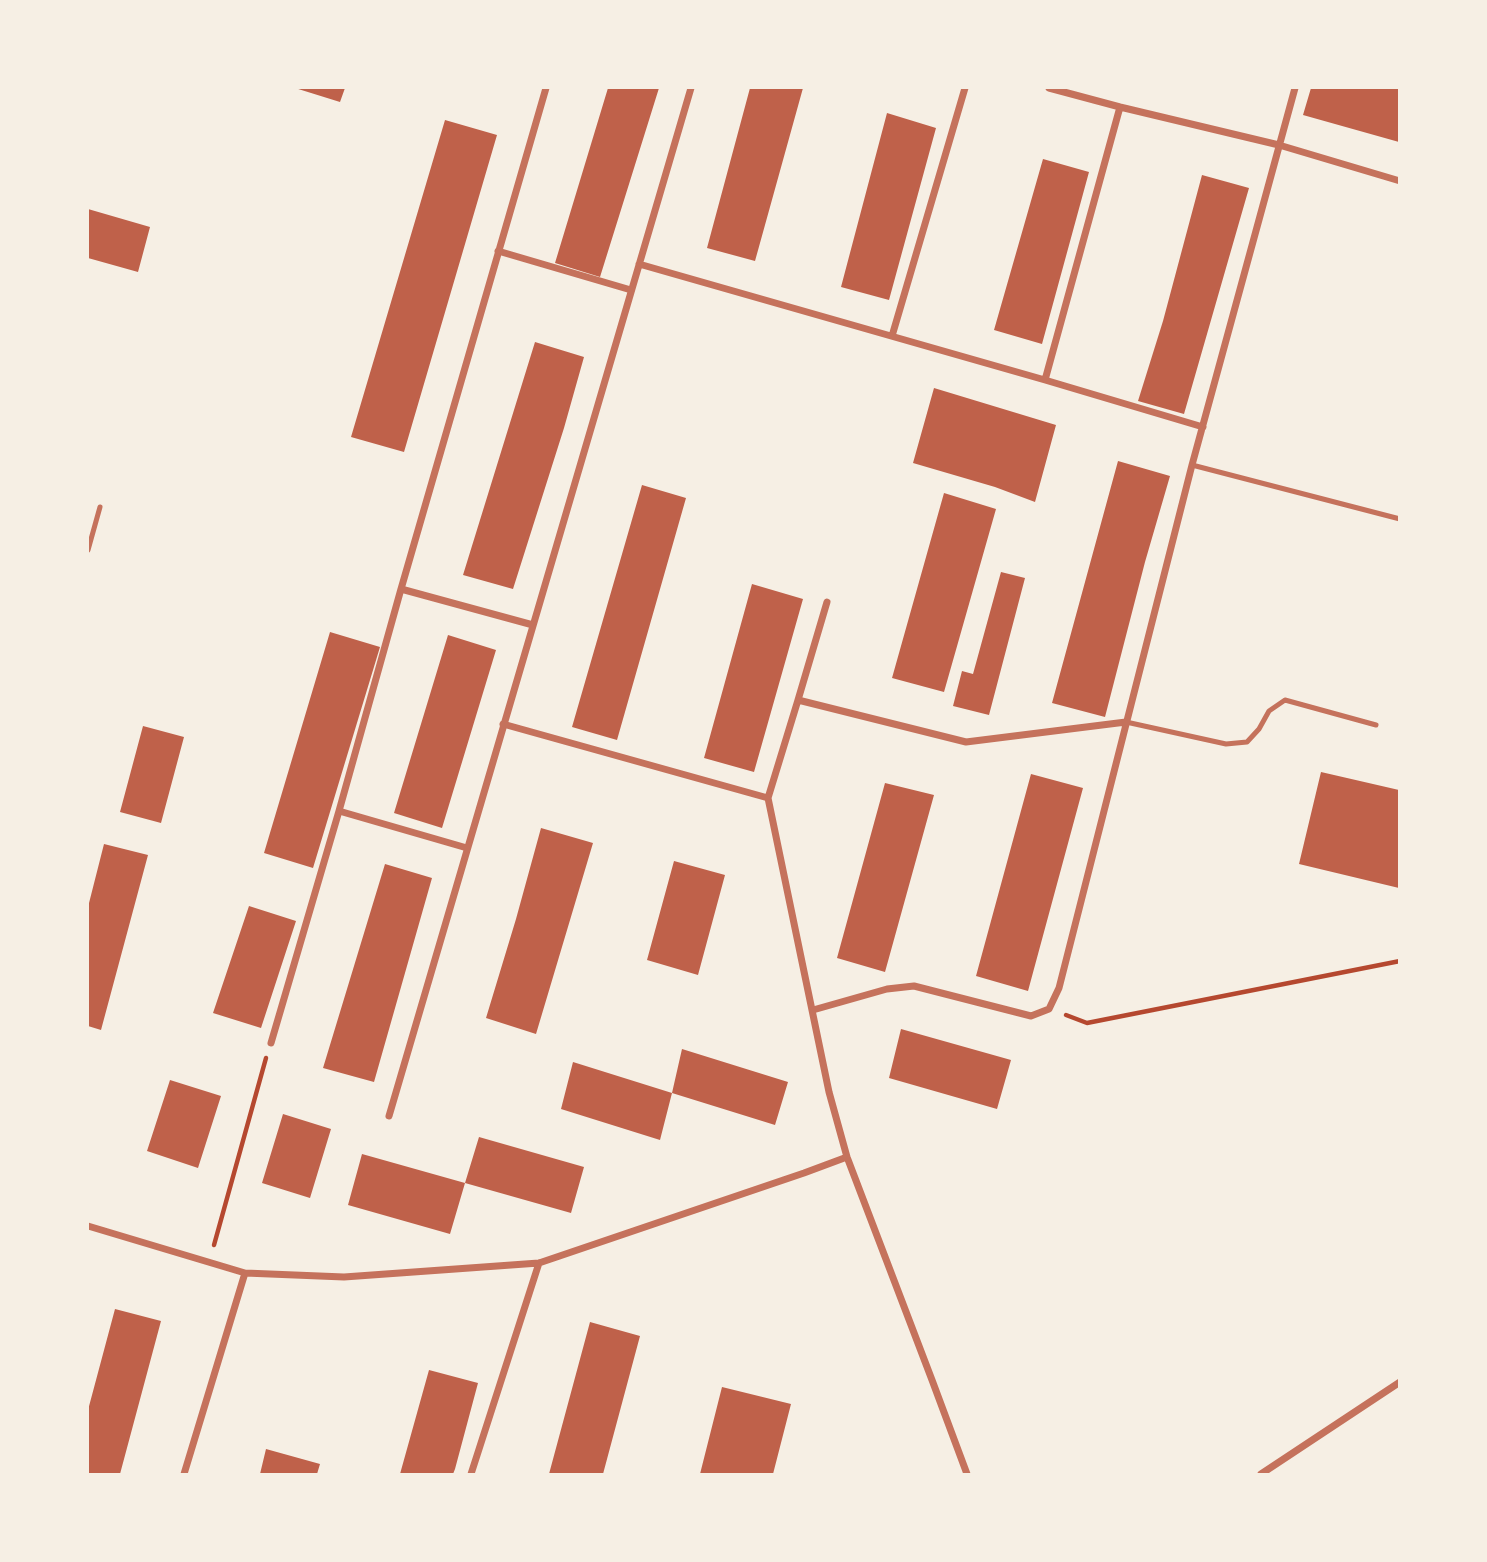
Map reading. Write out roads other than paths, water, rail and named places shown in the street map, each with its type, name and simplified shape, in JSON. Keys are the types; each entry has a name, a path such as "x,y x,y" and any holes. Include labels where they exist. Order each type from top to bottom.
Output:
{"street":[{"path":"271,1043 546,88"},
{"path":"389,1116 691,88"},
{"path":"891,336 965,88"},
{"path":"1049,88 1279,145 1399,181"},
{"path":"813,1010 887,989 914,986 1031,1016 1049,1009 1059,988 1192,465 1295,88"},
{"path":"1045,380 1120,107"},
{"path":"498,251 631,290"},
{"path":"639,264 1203,428"},
{"path":"401,589 533,625"},
{"path":"827,602 768,798 829,1092 847,1157 967,1475"},
{"path":"798,700 966,742 1126,722"},
{"path":"503,723 768,798"},
{"path":"339,811 467,848"},
{"path":"88,1226 245,1273 344,1277 539,1263 847,1157"},
{"path":"471,1475 539,1263"},
{"path":"184,1475 245,1273"},
{"path":"1261,1475 1399,1382"}],"lane":[{"path":"1192,465 1399,519"},
{"path":"88,551 100,507"},
{"path":"1126,722 1226,744 1247,742 1259,729 1269,710 1285,700 1376,725"}]}
